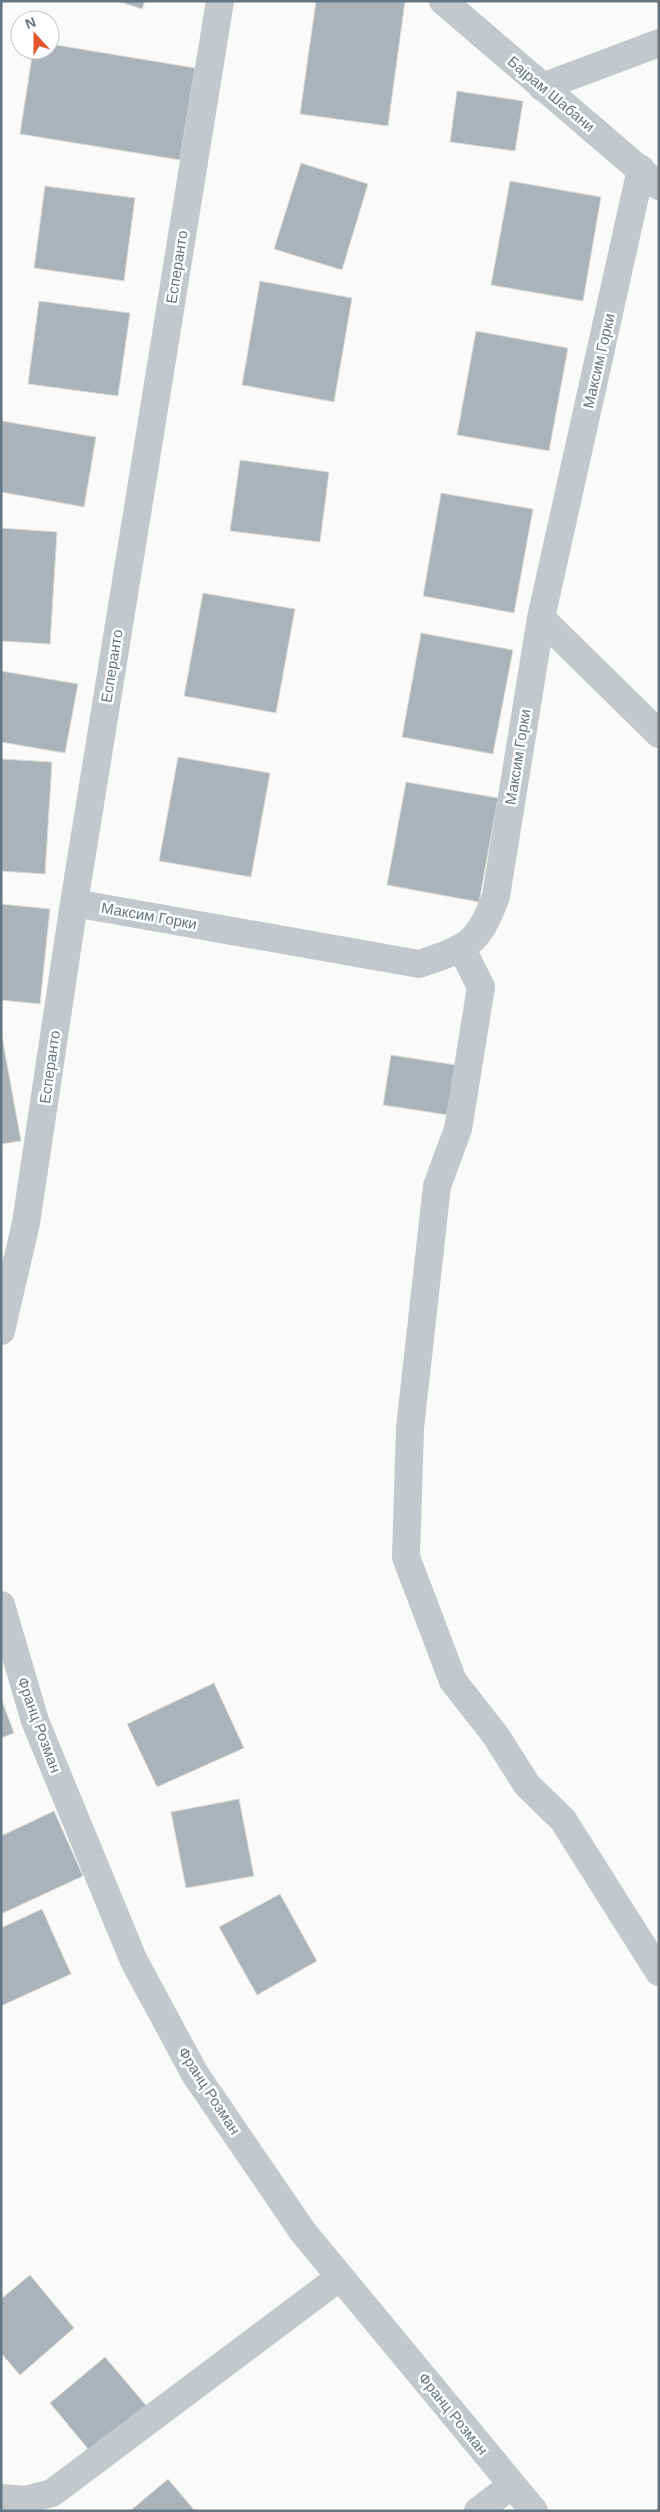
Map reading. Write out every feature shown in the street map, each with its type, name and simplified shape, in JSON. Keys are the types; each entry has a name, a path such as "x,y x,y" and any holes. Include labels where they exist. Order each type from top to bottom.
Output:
{"street":[{"name":"Есперанто","path":"1,1331 26,1223 74,902 220,1"},
{"name":"Бајрам Шабани","path":"443,1 650,178"},
{"path":"542,87 659,43"},
{"name":"Максим Горки","path":"74,902 419,964 462,949 478,933 488,920 496,896 541,618 650,178"},
{"path":"541,618 659,734"},
{"path":"462,949 481,987 458,1129 437,1186 410,1428 406,1557 452,1681 496,1736 527,1785 563,1820 659,1972"},
{"name":"Франц Розман","path":"1,1605 34,1721 134,1962 195,2074 303,2232 534,2511"},
{"path":"1,2498 25,2500 52,2493 340,2277"},
{"path":"478,2511 512,2485"}],"building":[{"path":"118,1 145,1 142,9"},
{"path":"316,1 405,1 388,126 300,114"},
{"path":"60,46 195,68 180,160 20,134 31,60 60,60"},
{"path":"457,91 523,101 515,151 450,142"},
{"path":"301,163 368,184 342,270 274,249"},
{"path":"510,181 601,197 583,301 491,285"},
{"path":"45,186 135,198 124,281 34,268"},
{"path":"260,281 352,298 334,402 242,385"},
{"path":"39,301 130,313 118,396 28,384"},
{"path":"476,331 568,348 549,451 457,435"},
{"path":"2,421 96,437 84,507 1,492"},
{"path":"240,460 329,472 320,542 230,531"},
{"path":"441,493 533,509 514,613 423,596"},
{"path":"1,528 57,532 50,644 1,641"},
{"path":"203,593 295,609 276,713 184,696"},
{"path":"421,633 513,650 493,754 402,737"},
{"path":"1,671 78,684 65,753 1,742"},
{"path":"178,757 270,773 251,877 159,861"},
{"path":"1,759 52,762 45,874 1,871"},
{"path":"406,782 498,798 479,902 387,885"},
{"path":"1,904 50,909 40,1004 1,1000"},
{"path":"1,1031 21,1141 1,1144"},
{"path":"391,1055 456,1065 448,1115 383,1105"},
{"path":"214,1683 244,1748 157,1787 127,1724"},
{"path":"1,1698 14,1733 1,1738"},
{"path":"239,1799 254,1876 186,1888 171,1812"},
{"path":"54,1811 83,1876 1,1914 1,1836"},
{"path":"280,1894 317,1961 257,1995 219,1927"},
{"path":"42,1909 71,1974 1,2006 1,1928"},
{"path":"30,2275 74,2328 20,2375 1,2353 1,2299"},
{"path":"105,2357 150,2410 94,2456 50,2403"},
{"path":"168,2479 195,2511 130,2511"}]}
